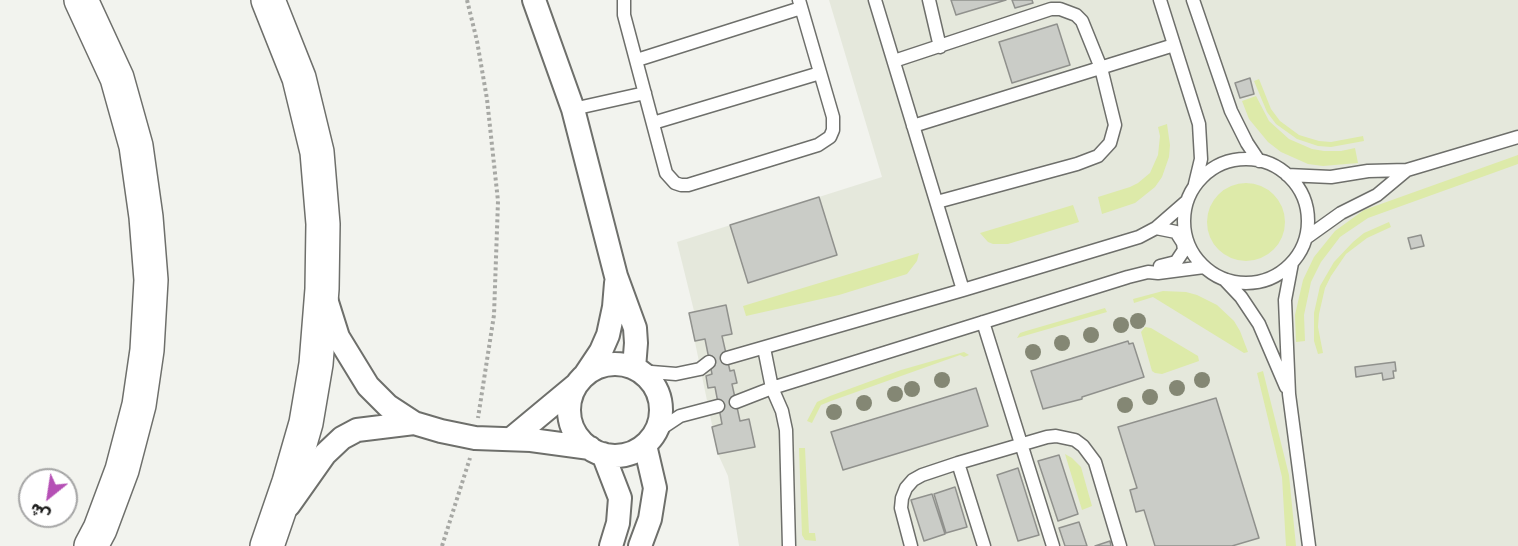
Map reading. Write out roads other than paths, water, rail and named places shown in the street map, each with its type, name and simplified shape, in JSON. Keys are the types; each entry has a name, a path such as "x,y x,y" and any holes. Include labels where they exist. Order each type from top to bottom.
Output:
{"highway":[{"path":"81,0 117,78 136,146 146,217 151,280 147,350 139,405 122,470 100,529 91,546"},
{"path":"268,0 299,78 317,152 322,224 322,289 316,364 306,423 270,537"}],"street":[{"path":"534,0 573,109 616,276 634,328 637,369"},
{"path":"610,546 618,524 620,498 597,451 576,434 569,405 580,380 600,351 612,324 616,276"},
{"path":"322,289 338,337 368,386 388,406 414,423 475,438 511,439 625,455 650,438 660,421 660,398 655,387 637,369 622,364 609,364 596,368 580,380 511,439"},
{"path":"270,537 325,454 342,438 357,430 414,423"},
{"path":"640,546 650,519 655,488 650,438"}],"lane":[{"path":"624,0 623,9 636,60 666,173 675,183 688,185 825,142 830,137 834,124 800,4 636,60"},
{"path":"875,0 963,290"},
{"path":"929,0 940,47"},
{"path":"1160,0 1199,124 1201,159 1194,188"},
{"path":"1193,0 1224,92 1238,126 1259,161"},
{"path":"894,61 1051,9 1060,9 1076,15 1082,21 1101,68 1114,116 1114,125 1110,143 1098,156 1077,164 937,202"},
{"path":"913,126 1174,45"},
{"path":"653,123 820,73"},
{"path":"573,109 645,93"},
{"path":"1287,175 1332,177 1368,171 1407,170 1518,137"},
{"path":"727,358 1139,237 1156,228 1187,201 1203,176 1229,161 1244,159 1269,164 1287,175 1297,185 1307,211 1306,238 1292,263 1272,278 1260,282 1236,283 1204,267 1188,244 1185,230 1187,201"},
{"path":"1306,238 1341,213 1377,195 1407,170"},
{"path":"736,402 772,388 1176,262 1182,256 1183,243 1176,232 1156,228"},
{"path":"1292,263 1285,300 1289,394 1309,546"},
{"path":"1148,272 1158,273 1204,267"},
{"path":"1224,279 1241,297 1259,324 1289,394"},
{"path":"982,322 1053,546"},
{"path":"764,348 772,388 782,411 786,430 789,546"},
{"path":"637,369 664,374 682,373 700,369 709,362"},
{"path":"650,438 680,416 718,406"},
{"path":"910,546 901,508 906,488 914,480 958,463 1056,436 1075,440 1083,446 1095,462 1119,546"},
{"path":"958,463 984,546"}]}
